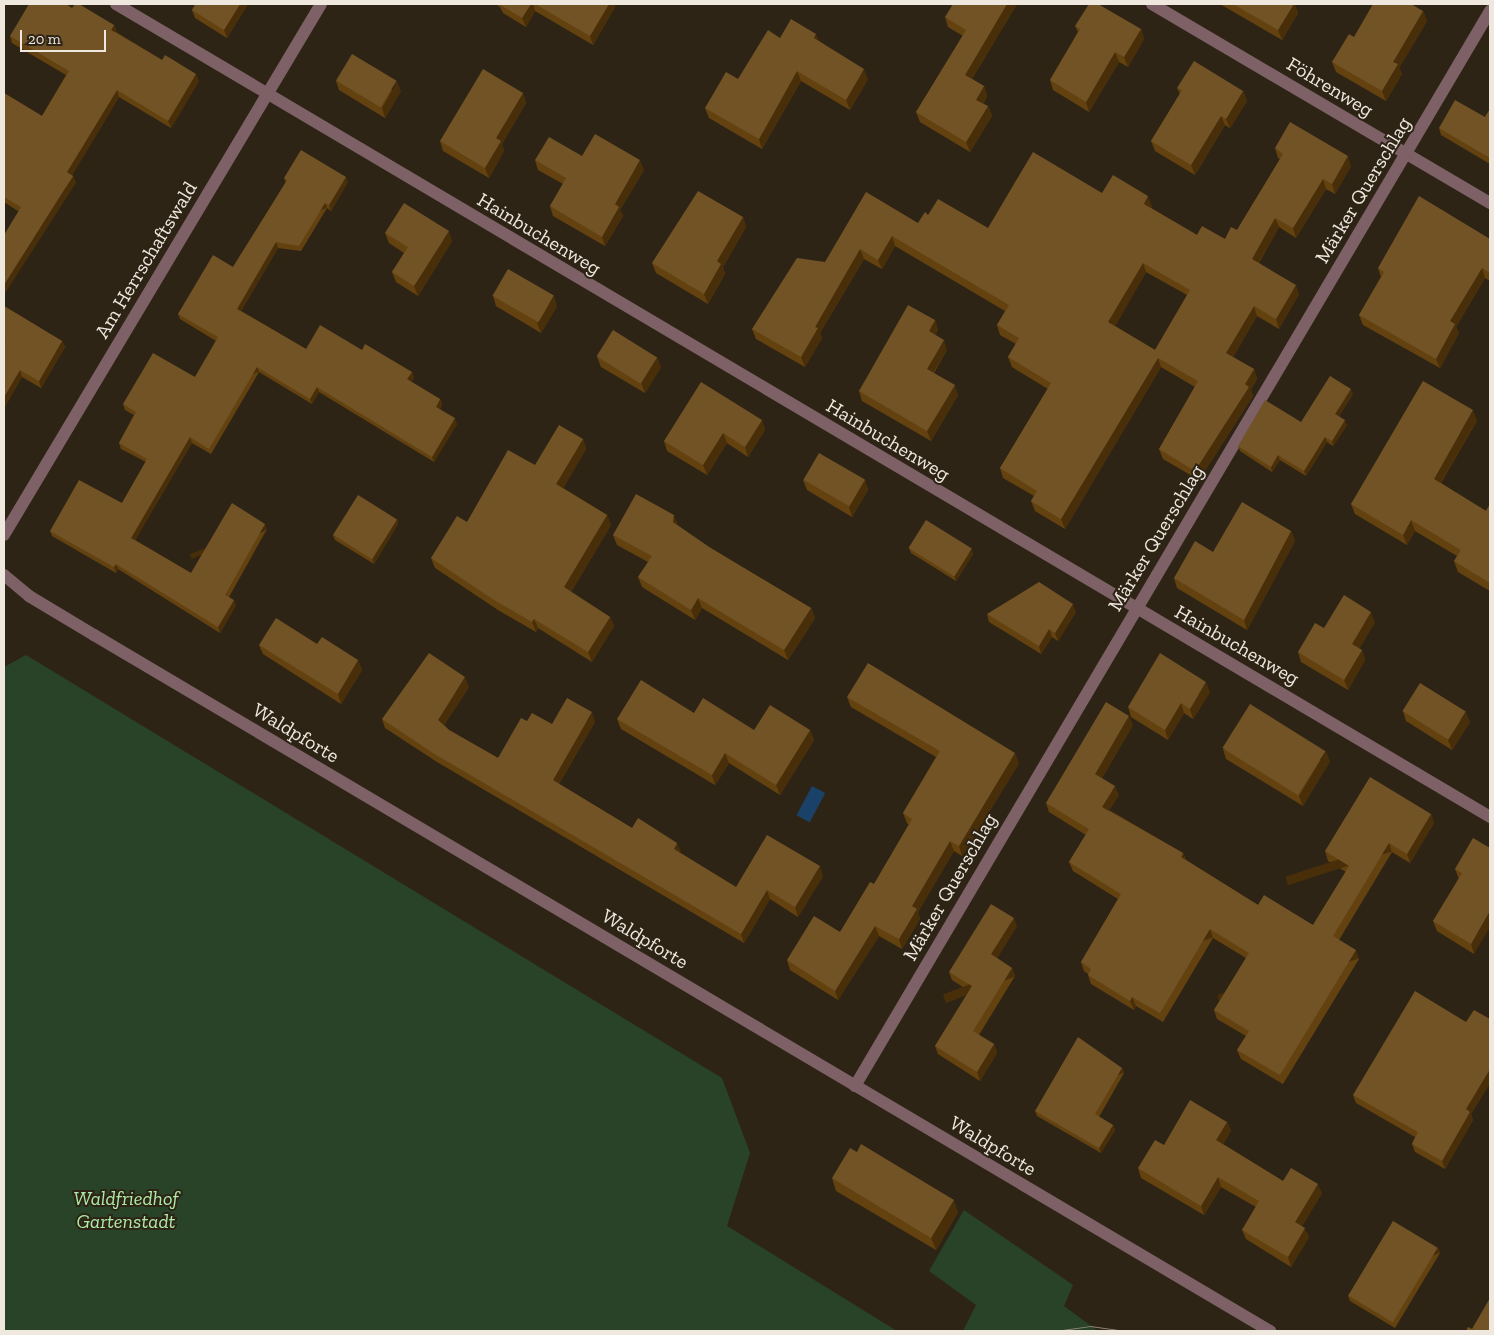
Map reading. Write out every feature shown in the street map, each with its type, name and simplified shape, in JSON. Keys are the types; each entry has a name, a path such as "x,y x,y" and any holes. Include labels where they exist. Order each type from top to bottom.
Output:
{"street":[{"name":"Hainbuchenweg","path":"116,4 1490,817"},
{"name":"Am Herrschaftswald","path":"4,535 320,4"},
{"name":"Föhrenweg","path":"1152,4 1490,203"},
{"name":"Märker Querschlag","path":"855,1086 1490,11"},
{"name":"Waldpforte","path":"4,575 29,596 94,635 1270,1331"}],"green space":[{"name":"Waldfriedhof Gartenstadt","path":"26,655 722,1078 750,1153 727,1226 897,1331 4,1331 4,667"},
{"path":"964,1210 1073,1285 1064,1306 1098,1331 963,1331 976,1305 929,1271"}],"water":[{"path":"812,786 825,793 810,822 797,815"}],"building":[{"path":"29,4 66,4 72,8 75,4 79,4 114,25 111,30 162,60 165,55 196,74 168,121 117,90 67,172 73,176 4,285 4,235 21,207 4,197 4,93 42,116 69,71 10,36"},
{"path":"196,4 240,4 224,30 192,10"},
{"path":"499,4 531,4 522,18"},
{"path":"535,4 609,4 590,36"},
{"path":"953,4 1007,4 965,75 984,86 976,100 988,106 966,142 916,112 966,30 945,17"},
{"path":"1089,4 1098,4 1141,29 1124,57 1115,52 1086,102 1050,80 1080,29 1075,26"},
{"path":"1233,4 1294,4 1278,30"},
{"path":"1373,4 1411,4 1423,11 1393,62 1398,64 1382,91 1332,62 1349,34 1354,37"},
{"path":"791,19 816,34 814,38 864,69 846,100 797,71 759,139 705,108 726,72 738,79 768,30 780,38"},
{"path":"352,54 397,81 381,107 336,81"},
{"path":"1194,61 1243,91 1226,119 1221,116 1191,165 1151,141 1182,90 1177,88"},
{"path":"483,69 523,93 496,138 501,141 485,168 440,141"},
{"path":"1455,100 1485,117 1490,109 1490,158 1439,128"},
{"path":"1290,122 1348,156 1332,184 1323,179 1293,228 1275,218 1252,259 1296,285 1276,319 1254,306 1226,353 1254,369 1245,384 1249,387 1195,471 1159,449 1198,381 1158,358 1061,519 1031,501 1037,491 1000,468 1051,383 1008,357 1019,338 997,325 1009,305 892,236 878,260 860,249 815,327 818,328 801,357 752,329 797,258 825,262 866,192 918,223 925,212 928,215 938,199 988,228 1033,152 1102,193 1113,175 1148,196 1144,204 1197,235 1202,226 1225,239 1231,227 1237,230 1283,154 1275,148","holes":["1143,263 1190,290 1155,350 1108,322"]},
{"path":"595,134 640,160 615,204 619,207 602,237 550,206 566,178 535,160 549,137 582,156"},
{"path":"301,150 346,177 329,205 325,203 299,246 276,242 237,309 306,349 320,325 362,350 365,344 412,372 407,379 440,399 436,407 455,418 432,457 317,387 310,399 257,367 209,449 190,437 131,538 191,573 232,503 265,524 225,595 234,600 218,627 116,564 114,567 50,531 79,480 122,503 147,459 119,443 136,412 123,404 153,353 195,377 218,337 178,314 213,255 233,267 287,180 284,178"},
{"path":"698,191 743,217 717,261 721,264 704,294 652,263"},
{"path":"1419,196 1490,239 1490,273 1482,268 1450,321 1455,324 1436,359 1359,315 1384,272 1378,268"},
{"path":"404,203 449,231 414,286 392,272 408,247 385,233"},
{"path":"508,269 554,296 538,322 492,296"},
{"path":"908,305 935,320 929,331 944,340 927,369 955,385 927,431 859,391"},
{"path":"4,306 62,341 39,381 20,370 4,397 4,341 6,338 4,336"},
{"path":"613,330 657,358 641,384 597,356"},
{"path":"1330,376 1351,389 1335,414 1345,420 1332,441 1325,437 1304,471 1278,455 1271,467 1238,446 1265,400 1301,422"},
{"path":"1423,381 1473,410 1434,479 1486,511 1490,504 1490,583 1454,561 1461,550 1411,520 1403,535 1351,504"},
{"path":"701,382 762,420 745,447 723,433 703,465 664,441"},
{"path":"559,425 583,439 556,484 607,515 564,587 610,617 588,652 534,619 532,622 494,600 431,558 457,516 467,522 508,450 535,465"},
{"path":"819,453 865,480 849,506 804,480"},
{"path":"636,494 674,515 673,522 709,547 811,608 784,650 698,598 691,610 638,577 652,556 613,535"},
{"path":"358,495 397,519 372,559 333,535"},
{"path":"1242,502 1291,531 1244,620 1174,578 1195,541 1213,552"},
{"path":"926,520 972,549 954,577 909,548"},
{"path":"1039,582 1073,604 1055,633 1049,629 1039,646 987,614"},
{"path":"1344,595 1371,612 1352,644 1362,650 1344,680 1298,652 1315,623 1324,628"},
{"path":"276,618 317,644 322,637 358,660 338,694 259,645"},
{"path":"429,653 465,677 438,720 449,730 498,758 521,718 527,721 532,713 552,724 567,698 592,712 553,780 632,828 638,818 677,843 674,849 736,887 767,835 820,866 795,907 767,890 741,934 433,753 382,719"},
{"path":"1160,653 1206,682 1190,709 1181,703 1165,730 1128,707"},
{"path":"868,663 1015,753 959,846 950,841 912,906 917,909 899,939 875,926 835,991 787,960 814,916 840,932 870,882 874,884 912,819 903,813 940,751 847,697"},
{"path":"641,680 694,713 703,698 754,730 770,705 810,730 776,785 725,753 712,775 617,719"},
{"path":"1420,683 1466,712 1448,740 1403,711"},
{"path":"1106,702 1129,716 1095,774 1115,786 1102,807 1183,853 1181,857 1258,905 1264,895 1313,925 1349,866 1325,851 1370,777 1431,814 1407,854 1389,843 1333,936 1356,950 1280,1075 1237,1050 1249,1031 1214,1010 1249,953 1210,929 1160,1013 1132,997 1130,1001 1088,975 1091,969 1081,962 1121,894 1069,862 1089,829 1046,803"},
{"path":"1250,704 1325,751 1298,795 1222,748"},
{"path":"1473,838 1490,848 1490,911 1471,944 1433,921 1462,873 1455,869"},
{"path":"991,904 1014,918 991,954 1012,968 973,1031 994,1044 977,1072 935,1046 972,986 949,972"},
{"path":"1415,991 1466,1022 1474,1010 1490,1019 1490,1069 1466,1109 1470,1112 1442,1161 1412,1144 1418,1132 1353,1095"},
{"path":"1078,1037 1122,1068 1095,1114 1113,1125 1099,1148 1035,1111"},
{"path":"1190,1100 1227,1122 1216,1140 1283,1181 1291,1168 1318,1184 1295,1222 1305,1228 1288,1257 1242,1230 1259,1201 1218,1177 1201,1206 1138,1168 1155,1140 1164,1145"},
{"path":"861,1144 954,1200 931,1238 832,1178 850,1148 857,1152"},
{"path":"1393,1221 1438,1248 1393,1322 1348,1296"},
{"path":"1490,1298 1490,1331 1466,1331 1468,1327 1472,1329"}],"tram line":[{"path":"1055,1331 1090,1326 1125,1331"}]}
